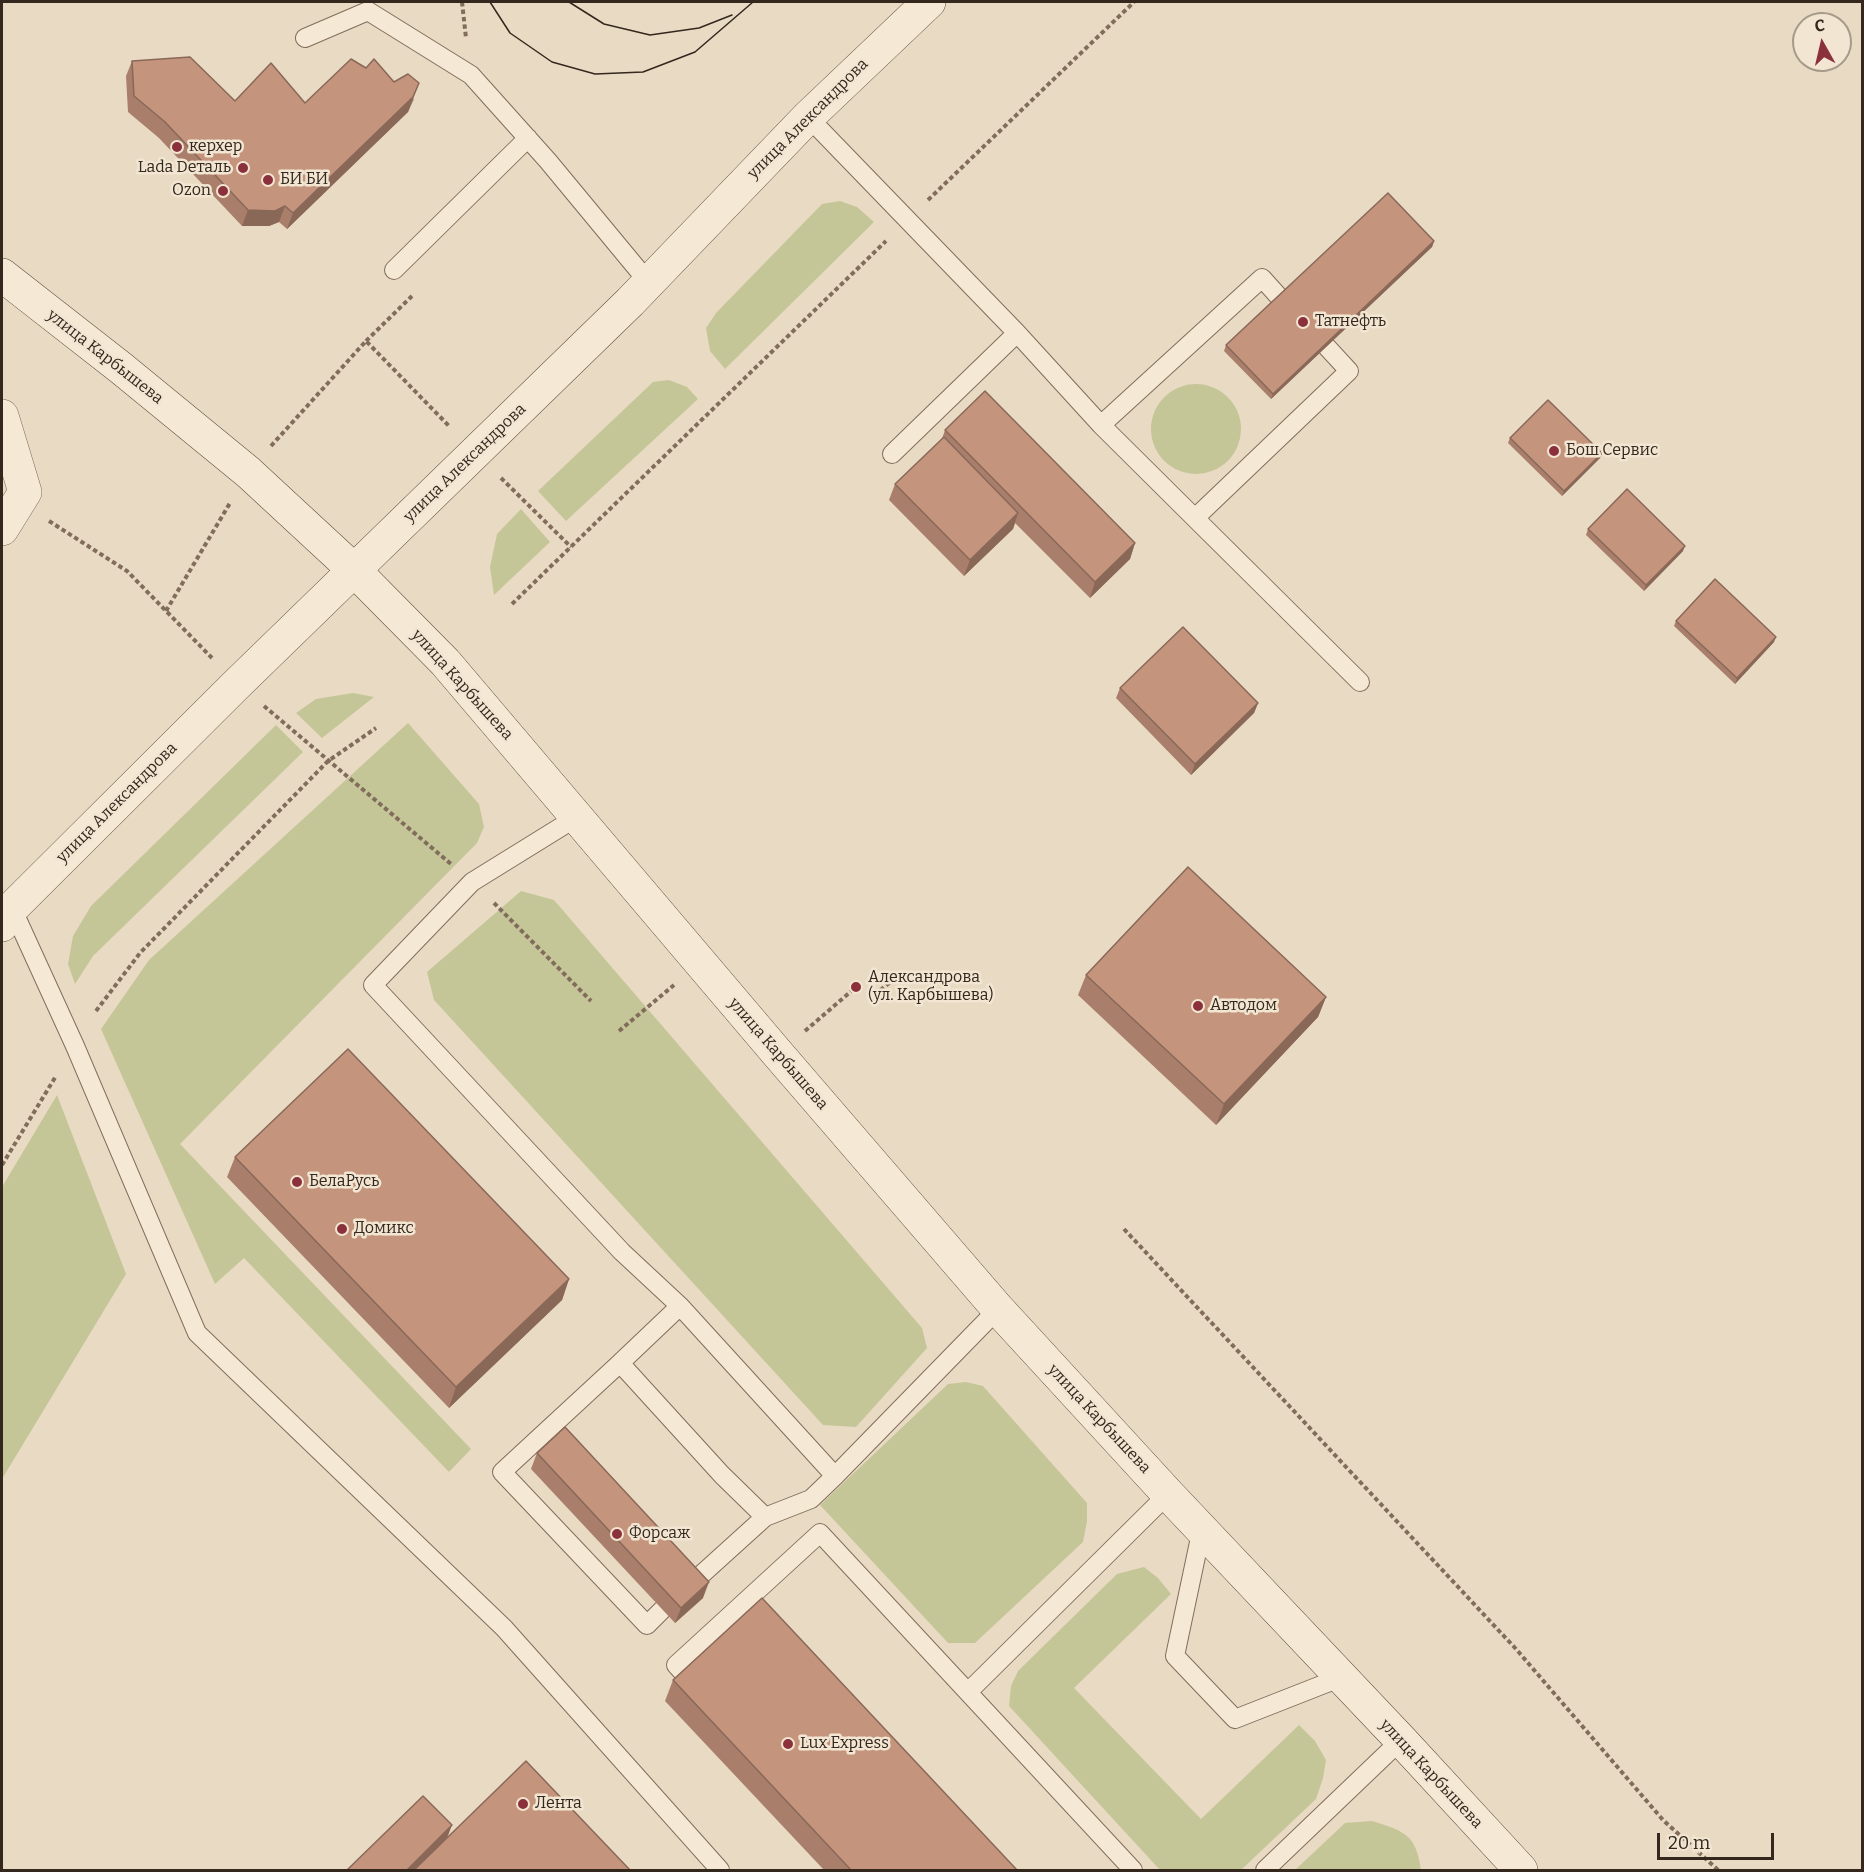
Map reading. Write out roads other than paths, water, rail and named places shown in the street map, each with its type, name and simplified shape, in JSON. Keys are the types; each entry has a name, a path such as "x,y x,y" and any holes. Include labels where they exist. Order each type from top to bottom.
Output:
{"street":[{"name":"улица Александрова","path":"5,911 649,283 808,117 929,2"},
{"name":"улица Карбышева","path":"2,275 248,472 355,571 445,662 998,1309 1168,1494 1521,1870"},
{"path":"2,416 22,497 2,529"}],"lane":[{"path":"305,38 368,11 471,75 528,138 649,283"},
{"path":"808,117 1017,333 1101,425 1360,682"},
{"path":"394,270 528,138"},
{"path":"1101,425 1262,278 1280,298"},
{"path":"892,454 1017,333"},
{"path":"1195,518 1349,370 1326,346"},
{"path":"577,817 472,882 373,985 622,1252 680,1306 835,1476"},
{"path":"5,911 75,1046 197,1333 504,1628 720,1870"},
{"path":"662,1610 647,1625 502,1472 680,1306"},
{"path":"691,1584 765,1517 811,1499 998,1309"},
{"path":"620,1363 722,1475 765,1517"},
{"path":"968,1692 1168,1494"},
{"path":"1202,1528 1175,1656 1235,1719 1342,1677"},
{"path":"708,1700 676,1665 820,1533 1133,1870"},
{"path":"1265,1870 1401,1740"}],"tram line":[{"path":"490,2 510,33 552,62 595,74 643,72 695,52 753,2"},
{"path":"569,2 604,24 650,35 699,28 732,15"}],"place":[{"name":"керхер","path":"177,147"},
{"name":"Lada Dеталь","path":"243,168"},
{"name":"БИ БИ","path":"268,180"},
{"name":"Ozon","path":"223,191"},
{"name":"Татнефть","path":"1303,322"},
{"name":"Бош Сервис","path":"1554,451"},
{"name":"Александрова (ул. Карбышева)","path":"856,987"},
{"name":"Автодом","path":"1198,1006"},
{"name":"БелаРусь","path":"297,1182"},
{"name":"Домикс","path":"342,1229"},
{"name":"Форсаж","path":"617,1534"},
{"name":"Lux Express","path":"788,1744"},
{"name":"Лента","path":"523,1804"}]}
